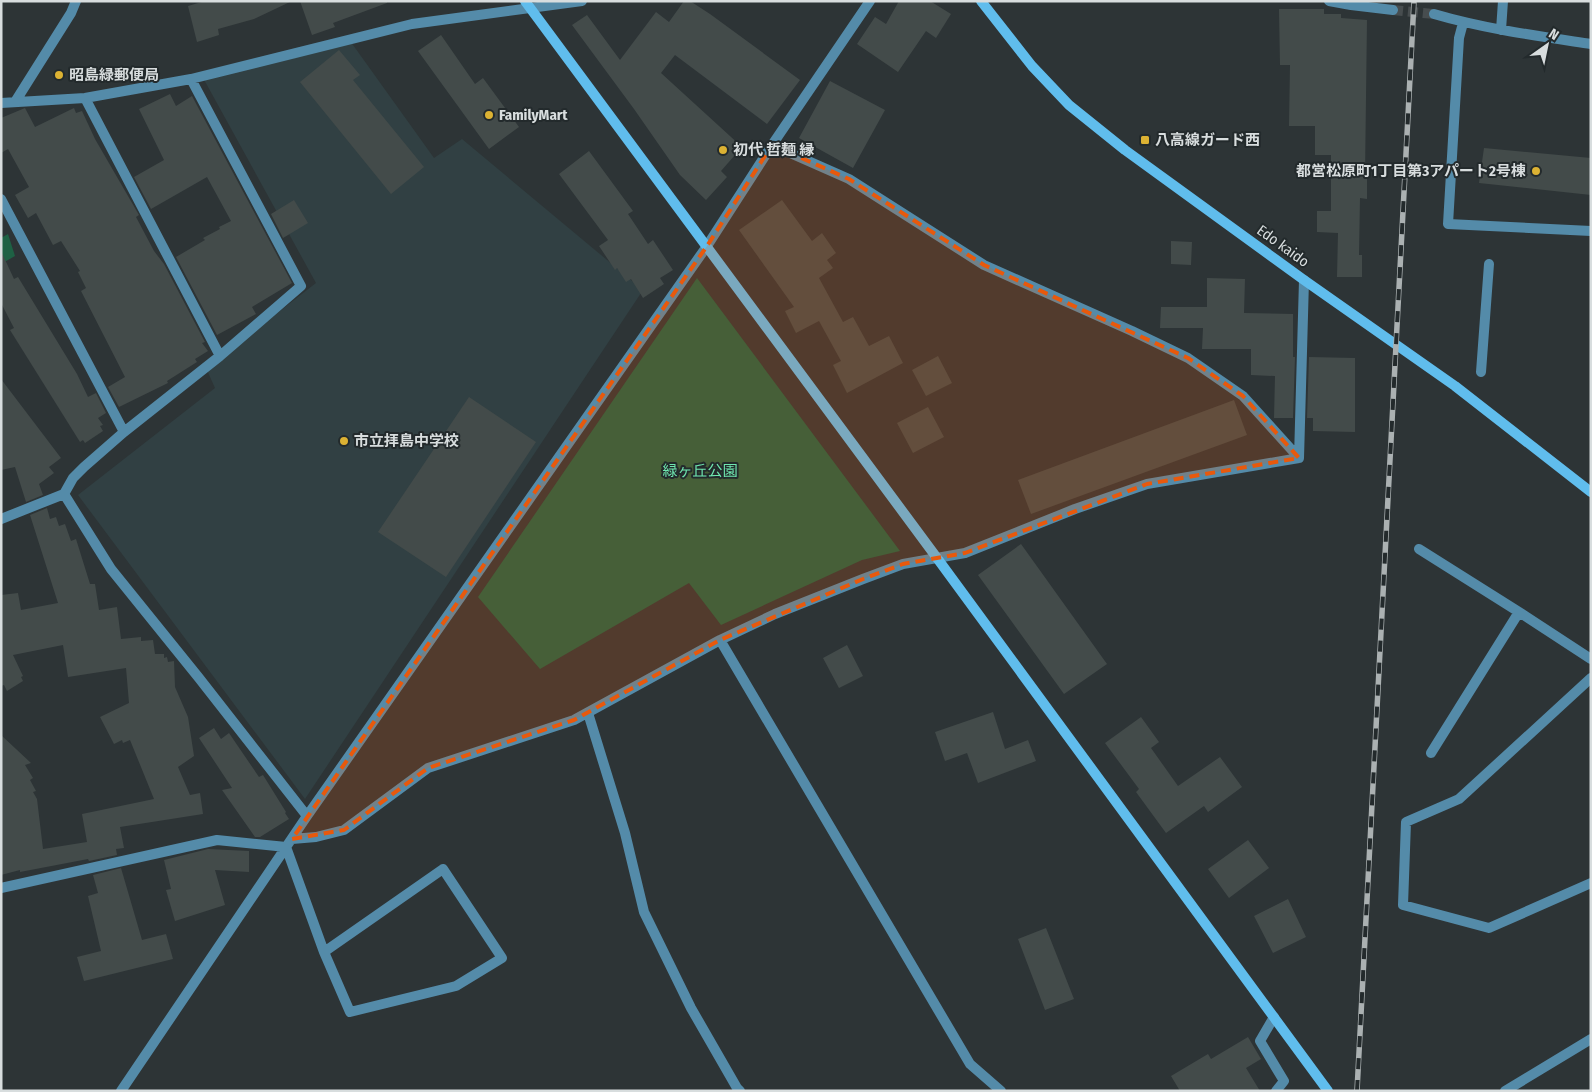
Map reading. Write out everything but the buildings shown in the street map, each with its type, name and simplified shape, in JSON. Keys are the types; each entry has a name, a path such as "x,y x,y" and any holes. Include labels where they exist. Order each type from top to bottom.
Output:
{"street":[{"path":"15,102 71,13 76,1"},
{"path":"1,102 85,98 191,78 412,24 527,5 582,1"},
{"path":"121,1091 307,816 707,246 772,145 870,1"},
{"name":"Edo kaido","path":"981,1 1032,66 1069,105 1125,150 1304,280 1455,386 1591,492"},
{"path":"1329,1 1393,10"},
{"path":"1501,30 1504,1"},
{"path":"527,5 707,246 1328,1091"},
{"path":"1434,14 1463,23 1591,44"},
{"path":"1463,23 1460,38 1448,224 1591,231"},
{"path":"1,519 64,494 79,473 124,432 220,356 302,286 191,78"},
{"path":"85,98 220,356"},
{"path":"772,145 849,179 984,265 1132,330 1188,358 1243,396 1299,458"},
{"path":"1,199 124,432"},
{"path":"1481,372 1489,264"},
{"path":"1299,458 1304,280"},
{"path":"1,888 217,840 289,843 344,830 428,768 574,720 720,640 775,614 863,579 903,564 965,553 1075,509 1147,484 1299,458"},
{"path":"64,494 111,569 307,816"},
{"path":"1419,549 1591,659"},
{"path":"1431,753 1519,612"},
{"path":"720,640 970,1064 1001,1091"},
{"path":"1591,678 1459,800 1406,822 1403,905 1489,928 1591,883"},
{"path":"588,713 625,833 644,912 692,1008 740,1091"},
{"path":"289,843 324,952 350,1012 456,986 502,958 443,869 324,952"},
{"path":"1274,1017 1260,1041 1284,1081 1276,1091"},
{"path":"1505,1091 1591,1039"}],"highlighted area":[{"path":"772,145 849,179 984,265 1188,358 1243,396 1299,458 1147,484 965,553 903,564 863,579 720,640 574,720 428,768 344,830 292,839 707,246"}],"shaded area":[{"name":"市立拝島中学校","path":"348,38 434,158 462,139 643,290 305,799 78,495 215,388 206,368 316,283 202,76"}],"green space":[{"path":"8,234 15,256 1,264 1,238"},
{"name":"緑ヶ丘公園","path":"697,278 900,551 862,560 721,625 689,583 540,669 478,597"}],"tunnel":[{"path":"1393,10 1434,14"}],"railway":[{"path":"1357,1091 1414,1"}],"place":[{"name":"昭島緑郵便局","path":"59,75"},
{"name":"FamilyMart","path":"489,115"},
{"name":"八高線ガード西","path":"1145,140"},
{"name":"初代 哲麺 縁","path":"723,150"},
{"name":"都営松原町1丁目第3アパート2号棟","path":"1536,171"},
{"name":"市立拝島中学校","path":"344,441"}]}
